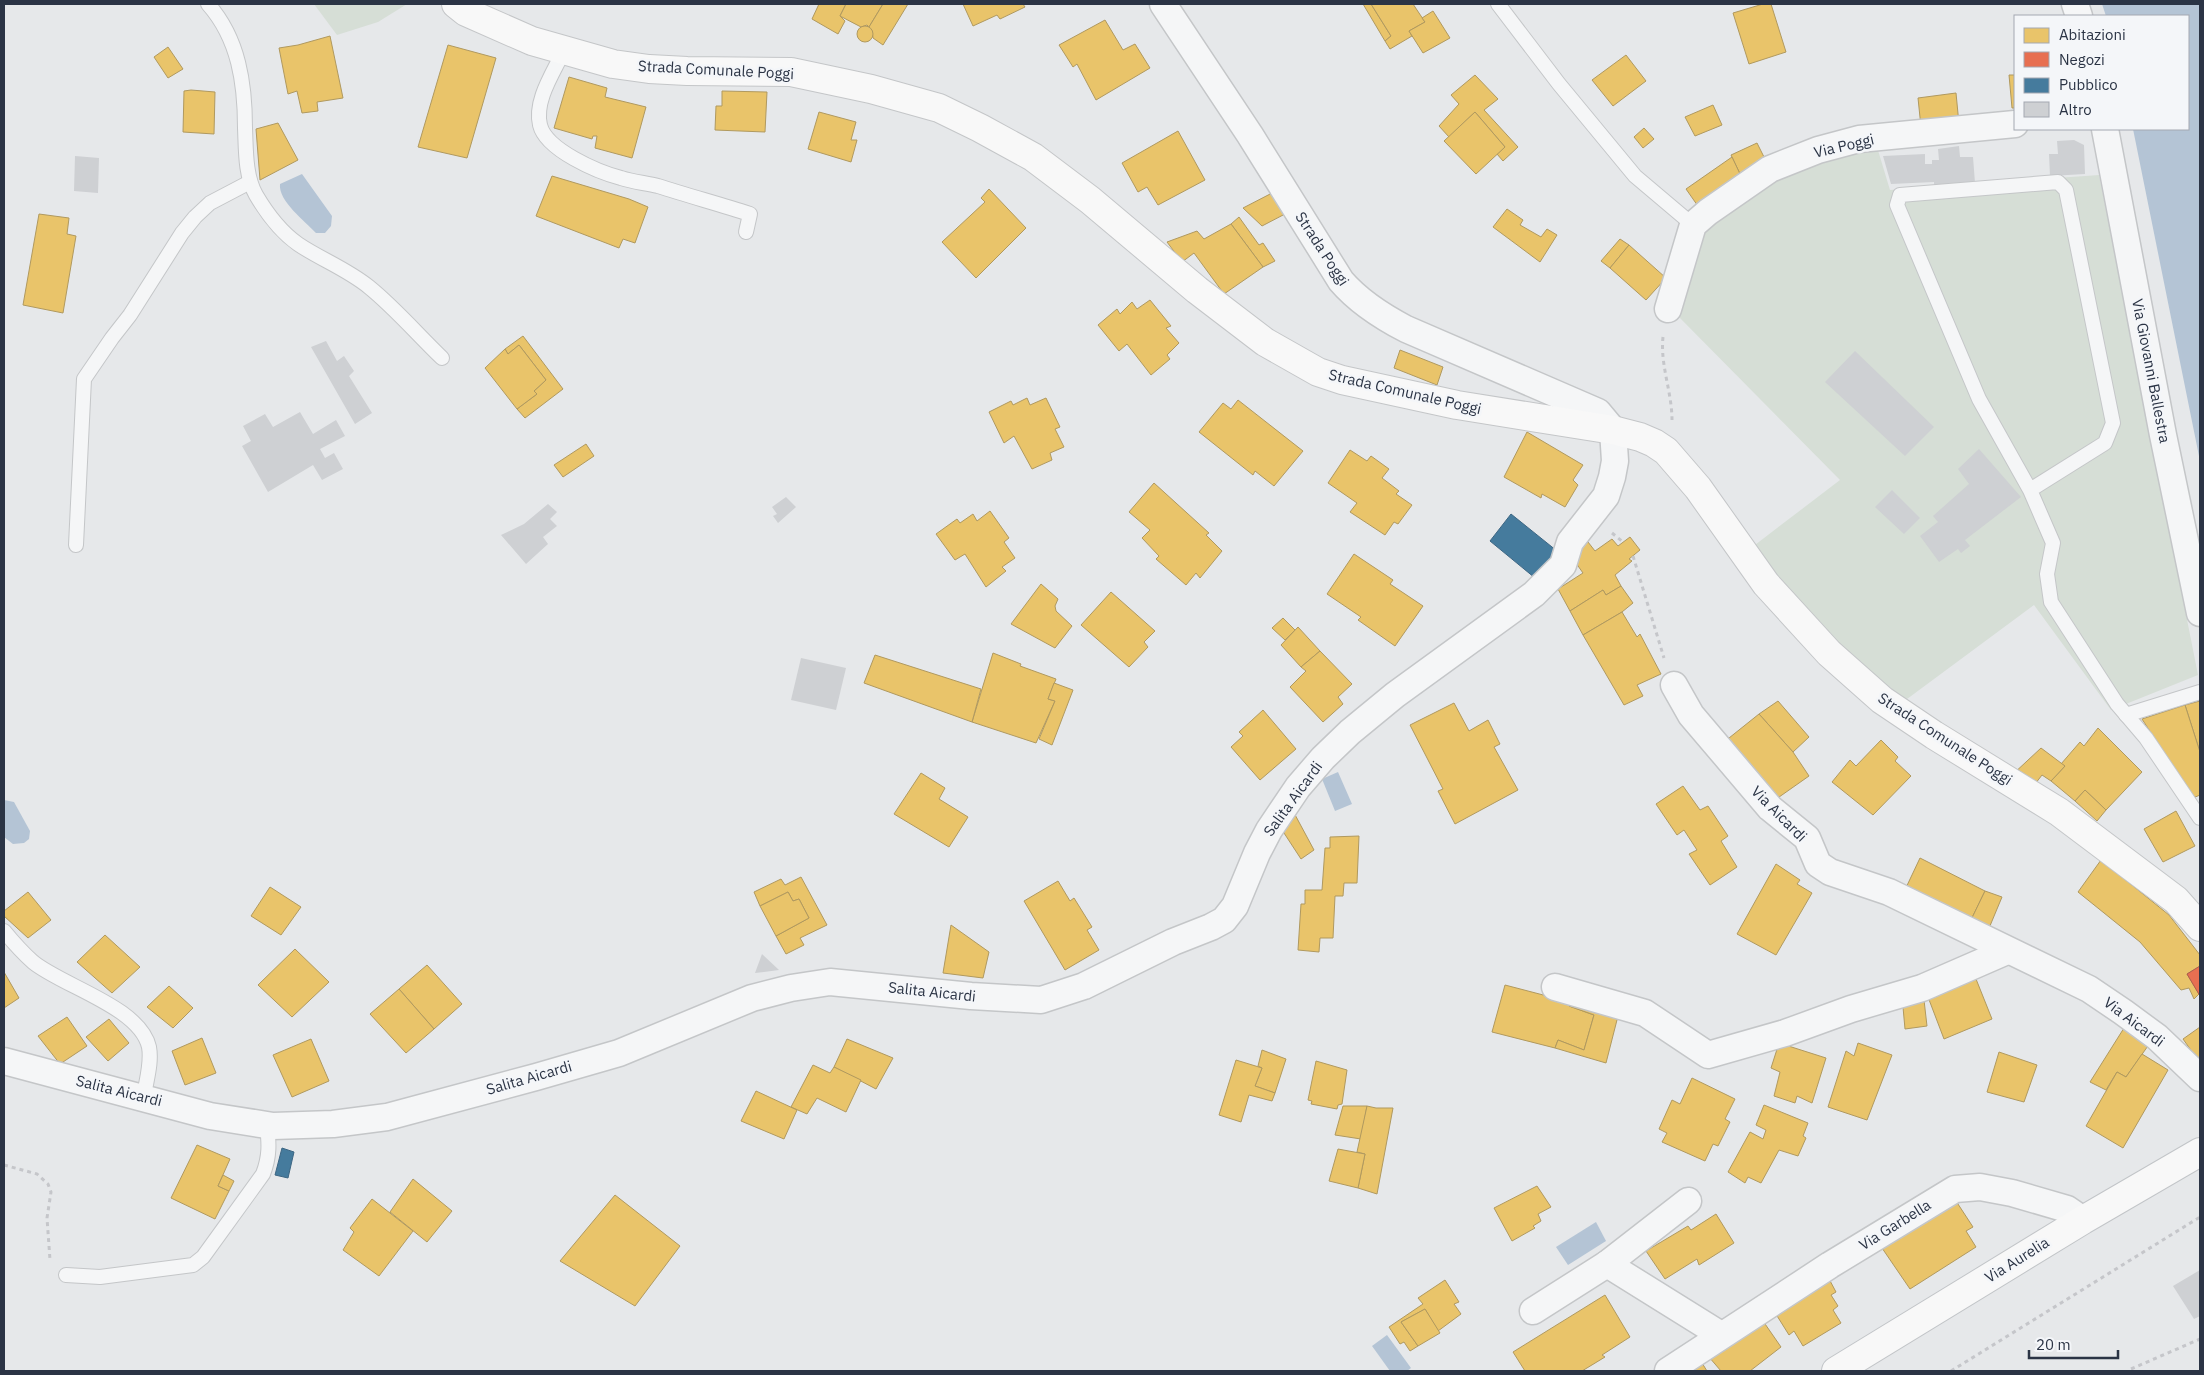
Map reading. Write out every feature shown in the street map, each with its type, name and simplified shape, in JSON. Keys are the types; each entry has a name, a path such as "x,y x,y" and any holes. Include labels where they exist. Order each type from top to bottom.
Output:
{"main road":[{"name":"Strada Comunale Poggi","path":"456,4 466,12 532,41 613,64 649,69 791,72 871,89 939,108 980,128 1033,158 1090,200 1197,290 1265,342 1318,372 1342,380 1457,405 1613,430 1640,437 1666,451 1698,488 1766,584 1829,653 1882,700 1934,735 2059,812 2176,900 2200,927"},
{"name":"Via Aurelia","path":"1836,1371 2083,1220 2200,1152"}],"street":[{"name":"Strada Poggi","path":"1163,4 1250,135 1341,281 1354,296 1384,318 1406,329 1598,412 1613,430"},
{"name":"Via Poggi","path":"1693,225 1708,212 1762,174 1818,150 1859,139 2014,124"},
{"name":"Via Giovanni Ballestra","path":"2105,130 2163,435 2200,613"},
{"path":"1668,309 1693,225"},
{"name":"Salita Aicardi","path":"4,1061 144,1096 210,1116 267,1125 333,1124 387,1117 619,1053 752,998 791,988 830,982 971,996 1041,1000 1084,986 1174,942 1218,924 1230,913 1234,906 1256,853 1269,830 1298,787 1323,758 1350,732 1395,696 1534,594 1563,565 1570,542 1606,496 1615,461 1613,430"},
{"name":"Via Aicardi","path":"1674,685 1691,715 1770,808 1807,838 1818,864 1830,872 1889,892 2007,951 2089,989 2157,1037 2200,1078"},
{"path":"1555,986 1645,1012 1708,1055 1785,1033 1851,1009 1922,988 2007,951"},
{"name":"Via Garbella","path":"1668,1371 1721,1335 1955,1189 1980,1187 2012,1193 2067,1209 2083,1220"},
{"path":"1533,1310 1607,1264 1688,1201"},
{"path":"1607,1264 1721,1335"}],"lane":[{"path":"208,4 227,31 241,69 247,159 250,182 255,194 274,221 297,243 369,286 442,358"},
{"path":"1498,4 1559,84 1635,176 1693,225"},
{"path":"564,50 547,86 541,104 540,122 545,137 570,157 619,178 653,185 750,214 746,232"},
{"path":"76,545 84,379 130,314 182,232 210,203 250,182"},
{"path":"2030,490 2105,443 2113,423 2066,190 2058,182 1900,195 1897,205 1979,399 2030,490 2053,543 2047,574 2051,602 2117,704 2146,738 2200,818"},
{"path":"2126,715 2200,692"},
{"path":"4,931 34,962 124,1014 143,1035 149,1046 149,1063 144,1096"},
{"path":"66,1275 100,1277 193,1265 202,1257 262,1174 268,1160 267,1125"}],"path":[{"path":"1668,309 1663,347 1666,379 1672,402 1672,424"},
{"path":"1633,556 1646,592 1658,644 1674,685"},
{"path":"4,1166 37,1174 48,1184 50,1192 47,1218 50,1259 52,1269 58,1275 66,1275"},
{"path":"1951,1371 2200,1217"},
{"path":"2131,1369 2200,1339"}],"shaded area":[{"path":"314,4 407,4 378,22 337,35"},
{"path":"1877,147 1890,190 2099,175 2198,675 2111,710 2034,605 1903,702 1865,673 1751,548 1840,480 1677,315 1701,227 1728,205 1821,158"}],"water":[{"path":"2102,4 2200,4 2200,461 2133,130 2189,130 2189,15 2106,15"},
{"path":"302,174 332,216 331,226 325,233 316,233 299,217 283,197 280,184"},
{"path":"1338,772 1352,804 1335,811 1322,779"},
{"path":"4,800 14,802 30,831 29,839 24,843 13,844 4,837"},
{"path":"1596,1222 1606,1241 1568,1265 1556,1247"},
{"path":"1387,1335 1411,1368 1407,1371 1390,1371 1372,1346"}],"building: Abitazioni":[{"path":"819,4 846,4 840,16 845,21 838,34 812,19"},
{"path":"846,4 883,4 869,27 867,25 861,27 840,16"},
{"path":"883,4 908,4 883,45 873,38 869,27"},
{"path":"963,4 1023,4 1025,7 1000,19 997,15 973,26"},
{"path":"1363,4 1371,4 1391,36 1385,41"},
{"path":"1371,4 1413,4 1425,22 1409,31 1412,36 1390,49 1385,41 1391,36"},
{"path":"1763,4 1771,4 1786,52 1749,64 1733,13"},
{"path":"1433,11 1450,38 1423,53 1409,31 1425,22 1422,18"},
{"path":"1105,20 1123,50 1135,44 1150,68 1096,100 1077,64 1073,67 1059,45"},
{"path":"865,26 871,28 873,34 871,40 865,42 859,40 857,34 859,28"},
{"path":"330,36 343,98 317,102 318,111 302,113 297,91 288,94 279,48"},
{"path":"448,45 496,58 467,158 418,147"},
{"path":"168,47 183,69 168,78 154,57"},
{"path":"1626,55 1646,81 1613,106 1592,80"},
{"path":"1475,75 1498,99 1484,110 1518,147 1503,161 1497,154 1505,147 1475,112 1449,137 1439,126 1459,104 1451,95"},
{"path":"2009,75 2014,75 2014,108 2012,108"},
{"path":"569,77 607,88 605,97 646,107 632,158 595,148 597,136 593,136 592,139 554,128"},
{"path":"184,91 215,92 214,134 183,132"},
{"path":"722,91 767,92 765,132 715,130 716,106 722,106"},
{"path":"1956,93 1959,124 1921,127 1918,98"},
{"path":"1713,105 1722,125 1695,136 1685,117"},
{"path":"819,112 856,122 851,140 857,140 851,162 808,149"},
{"path":"1475,112 1505,147 1476,174 1444,141"},
{"path":"278,123 298,160 260,180 256,129"},
{"path":"1644,128 1654,139 1643,148 1634,137"},
{"path":"1178,131 1205,180 1158,205 1147,187 1138,192 1122,163"},
{"path":"1757,143 1766,161 1741,176 1731,155"},
{"path":"1732,157 1741,176 1700,209 1686,189"},
{"path":"552,176 629,199 648,207 635,243 623,239 619,248 536,216"},
{"path":"989,189 1026,228 976,278 942,242 985,202 981,198"},
{"path":"1274,192 1285,214 1262,226 1243,208"},
{"path":"1507,209 1523,220 1520,225 1541,237 1547,229 1557,235 1540,262 1493,227"},
{"path":"39,214 69,218 67,234 76,236 63,313 23,305"},
{"path":"1239,217 1259,245 1263,243 1275,261 1263,267 1231,224"},
{"path":"1231,224 1263,267 1224,294 1194,253 1182,262 1167,242 1197,231 1204,239"},
{"path":"1620,239 1629,245 1610,268 1601,261"},
{"path":"1629,245 1666,278 1646,300 1610,268"},
{"path":"1150,300 1171,326 1166,328 1179,343 1167,355 1170,359 1151,375 1127,344 1119,351 1098,325 1117,309 1120,314 1132,302 1137,309"},
{"path":"523,336 563,389 525,418 517,409 537,394 534,391 546,380 519,345 508,354 505,349"},
{"path":"519,345 546,380 534,391 537,394 517,409 485,368 505,349 508,354"},
{"path":"1400,350 1443,367 1437,385 1394,368"},
{"path":"1027,398 1030,405 1046,398 1060,427 1055,429 1064,447 1050,453 1052,460 1032,469 1014,436 1004,443 989,412 1011,401 1013,405"},
{"path":"1238,400 1303,451 1274,486 1255,471 1253,475 1199,432 1223,403 1231,409"},
{"path":"1527,432 1583,465 1573,480 1578,485 1565,507 1542,494 1541,498 1504,477"},
{"path":"586,444 594,456 563,477 554,465"},
{"path":"1350,450 1367,461 1371,456 1389,469 1382,478 1399,491 1396,494 1412,505 1398,524 1394,522 1385,535 1350,512 1357,503 1328,483"},
{"path":"1154,483 1209,533 1206,535 1222,551 1200,578 1196,573 1186,585 1156,559 1159,556 1142,538 1150,530 1129,512"},
{"path":"990,511 1009,538 1004,542 1015,558 1002,567 1006,571 986,587 965,554 955,560 936,534 957,519 960,523 973,514 977,521"},
{"path":"1630,537 1640,550 1629,559 1632,561 1615,575 1621,586 1606,595 1603,590 1570,611 1558,589 1583,573 1571,556 1588,542 1595,551 1612,539 1618,546"},
{"path":"1354,554 1393,580 1390,584 1423,606 1395,646 1358,620 1361,617 1327,594"},
{"path":"1041,584 1058,599 1055,606 1056,611 1072,626 1055,648 1011,624"},
{"path":"1621,586 1633,603 1622,612 1583,635 1570,611 1603,590 1606,595"},
{"path":"1111,592 1155,631 1144,642 1148,647 1129,667 1081,625"},
{"path":"1622,612 1637,637 1640,634 1661,674 1637,685 1643,696 1624,705 1583,635"},
{"path":"1283,618 1295,630 1285,640 1272,628"},
{"path":"1298,627 1320,651 1301,667 1281,645"},
{"path":"1320,651 1352,684 1338,697 1343,704 1323,722 1290,687 1306,671 1301,667"},
{"path":"993,653 1021,664 1020,666 1056,679 1048,699 1055,701 1036,743 972,722"},
{"path":"875,655 981,689 972,722 864,683"},
{"path":"1054,683 1073,690 1052,745 1039,739 1055,701 1048,699"},
{"path":"1778,701 1809,737 1793,752 1759,714"},
{"path":"2200,701 2200,749 2199,749 2185,705"},
{"path":"1454,703 1469,731 1488,720 1500,744 1494,747 1518,790 1455,824 1438,791 1443,789 1410,725"},
{"path":"2185,705 2200,752 2200,795 2193,798 2142,719"},
{"path":"1263,710 1296,749 1260,780 1231,747 1243,736 1239,732"},
{"path":"1759,714 1793,752 1809,776 1772,802 1724,742"},
{"path":"2098,728 2142,772 2106,810 2085,790 2075,801 2051,781 2065,766 2061,764 2080,742 2084,746"},
{"path":"1881,740 1898,757 1895,761 1911,776 1873,815 1832,782 1850,760 1856,766"},
{"path":"2041,748 2065,766 2051,781 2042,775 2032,788 2012,775"},
{"path":"921,773 945,788 939,799 968,817 949,847 894,814"},
{"path":"1683,786 1700,810 1708,806 1728,836 1721,841 1737,867 1710,885 1689,854 1697,850 1684,830 1677,835 1656,804"},
{"path":"2085,790 2106,810 2097,821 2075,801"},
{"path":"1293,811 1314,850 1301,859 1284,833 1285,822"},
{"path":"2176,811 2195,846 2163,862 2144,829"},
{"path":"1359,836 1357,883 1344,883 1343,896 1335,896 1333,938 1320,938 1319,952 1298,950 1301,904 1305,904 1305,890 1322,890 1325,848 1330,848 1330,837"},
{"path":"1920,858 1985,891 1969,924 1903,894"},
{"path":"2101,860 2169,915 2200,955 2200,966 2187,974 2199,994 2194,999 2189,988 2181,990 2140,942 2078,892"},
{"path":"1776,864 1800,880 1797,884 1812,893 1776,955 1737,934"},
{"path":"801,877 827,925 800,938 804,945 786,954 776,936 809,918 799,899 793,901 788,892 760,906 754,892 781,879 785,885"},
{"path":"1058,881 1070,901 1074,898 1092,927 1087,930 1099,950 1065,970 1024,901"},
{"path":"270,887 301,907 281,935 251,916"},
{"path":"1985,891 2002,897 1987,933 1969,924"},
{"path":"28,892 51,920 28,938 4,916 4,911"},
{"path":"788,892 793,901 799,899 809,918 776,936 760,906"},
{"path":"951,925 989,952 983,978 943,973"},
{"path":"105,935 140,967 112,993 77,962"},
{"path":"295,949 329,982 292,1017 258,985"},
{"path":"427,965 462,1004 434,1029 399,989"},
{"path":"4,972 19,998 4,1008"},
{"path":"1976,979 1992,1019 1944,1039 1928,997"},
{"path":"1505,985 1570,1002 1569,1006 1594,1015 1584,1050 1558,1040 1555,1048 1492,1032"},
{"path":"169,986 193,1008 173,1028 147,1007"},
{"path":"399,989 434,1029 406,1053 370,1014"},
{"path":"1924,1000 1927,1026 1905,1029 1903,1007"},
{"path":"1570,1002 1618,1016 1606,1063 1555,1048 1558,1040 1584,1050 1594,1015 1569,1006"},
{"path":"67,1017 87,1046 60,1064 38,1036"},
{"path":"109,1019 129,1043 108,1061 86,1037"},
{"path":"2200,1027 2200,1063 2183,1039"},
{"path":"2124,1028 2150,1043 2126,1077 2117,1072 2106,1090 2090,1082"},
{"path":"202,1038 216,1073 185,1085 172,1051"},
{"path":"311,1039 329,1081 292,1097 273,1055"},
{"path":"847,1039 893,1058 876,1089 834,1067"},
{"path":"1779,1043 1826,1058 1812,1103 1797,1096 1795,1103 1774,1096 1780,1072 1771,1068"},
{"path":"1858,1043 1892,1055 1867,1120 1828,1107 1846,1051 1854,1056"},
{"path":"1262,1050 1286,1059 1275,1093 1255,1086 1262,1068 1258,1066"},
{"path":"1999,1052 2037,1065 2024,1102 1987,1092"},
{"path":"2142,1054 2168,1070 2123,1148 2086,1126 2117,1072 2126,1077"},
{"path":"1236,1060 1262,1068 1255,1086 1275,1093 1272,1101 1249,1095 1241,1122 1219,1115"},
{"path":"1316,1061 1347,1070 1342,1104 1338,1105 1337,1109 1311,1104 1312,1101 1308,1100"},
{"path":"813,1065 830,1073 834,1067 861,1080 846,1112 817,1098 807,1114 791,1107"},
{"path":"1692,1078 1735,1099 1725,1119 1730,1122 1718,1146 1713,1144 1705,1161 1662,1142 1667,1133 1659,1129 1672,1100 1680,1104"},
{"path":"756,1091 797,1110 784,1139 741,1121"},
{"path":"1764,1105 1808,1123 1803,1136 1806,1138 1798,1156 1779,1150 1761,1183 1748,1177 1745,1183 1728,1172 1750,1132 1763,1139 1766,1130 1756,1125"},
{"path":"1343,1106 1367,1106 1361,1139 1335,1135"},
{"path":"1367,1106 1393,1108 1377,1194 1358,1188 1365,1154 1357,1152"},
{"path":"197,1145 230,1159 218,1186 229,1191 215,1219 171,1198"},
{"path":"1338,1149 1365,1154 1358,1188 1329,1181"},
{"path":"223,1175 234,1181 229,1191 218,1186"},
{"path":"413,1179 452,1211 427,1242 390,1212"},
{"path":"1537,1186 1551,1207 1538,1214 1541,1221 1533,1226 1535,1228 1512,1241 1494,1208"},
{"path":"615,1195 680,1246 635,1306 560,1261"},
{"path":"372,1199 413,1231 379,1276 343,1250 354,1232 350,1228"},
{"path":"1956,1201 1973,1227 1966,1231 1976,1247 1910,1289 1882,1248"},
{"path":"1716,1214 1734,1243 1699,1265 1697,1259 1665,1279 1646,1251 1688,1226 1691,1230"},
{"path":"1828,1277 1836,1292 1831,1295 1838,1306 1833,1310 1841,1323 1803,1346 1794,1331 1789,1335 1774,1311"},
{"path":"1445,1280 1459,1302 1454,1304 1461,1314 1438,1331 1425,1309 1401,1322 1418,1346 1410,1351 1404,1342 1400,1344 1389,1327 1423,1304 1418,1298"},
{"path":"1605,1295 1630,1337 1602,1355 1605,1357 1582,1371 1525,1371 1513,1352"},
{"path":"1425,1309 1440,1333 1418,1346 1401,1322"},
{"path":"1763,1321 1781,1347 1750,1371 1721,1371 1709,1357"},
{"path":"1702,1363 1707,1371 1688,1371"}],"building: Negozi":[{"path":"2200,966 2200,996 2187,974"}],"building: Pubblico":[{"path":"1511,514 1557,551 1535,578 1490,541"},
{"path":"282,1148 294,1152 288,1178 275,1175"}],"building: Altro":[{"path":"2074,140 2084,145 2085,174 2050,176 2049,154 2058,154 2057,141"},
{"path":"1959,146 1960,157 1973,157 1975,183 1934,186 1934,182 1891,184 1883,156 1925,154 1925,164 1932,164 1932,160 1939,160 1938,149"},
{"path":"75,156 99,158 98,193 74,191"},
{"path":"326,341 337,361 344,356 354,371 349,376 372,413 355,424 311,347"},
{"path":"1855,351 1934,427 1905,456 1825,382"},
{"path":"300,412 313,434 336,420 345,436 320,449 325,458 334,453 343,469 322,480 313,465 268,492 242,446 251,441 243,426 265,414 273,427"},
{"path":"1979,449 2021,497 1965,540 1970,546 1961,553 1958,549 1939,562 1920,536 1938,522 1933,516 1969,484 1958,469"},
{"path":"1892,490 1920,518 1904,534 1875,507"},
{"path":"786,497 796,507 778,523 773,516 777,514 772,507"},
{"path":"548,504 557,512 550,519 557,526 543,537 548,544 526,564 501,535 524,524"},
{"path":"801,658 846,668 836,710 791,700"},
{"path":"762,954 779,970 755,973"},
{"path":"2200,1270 2200,1316 2194,1319 2173,1286"}]}
